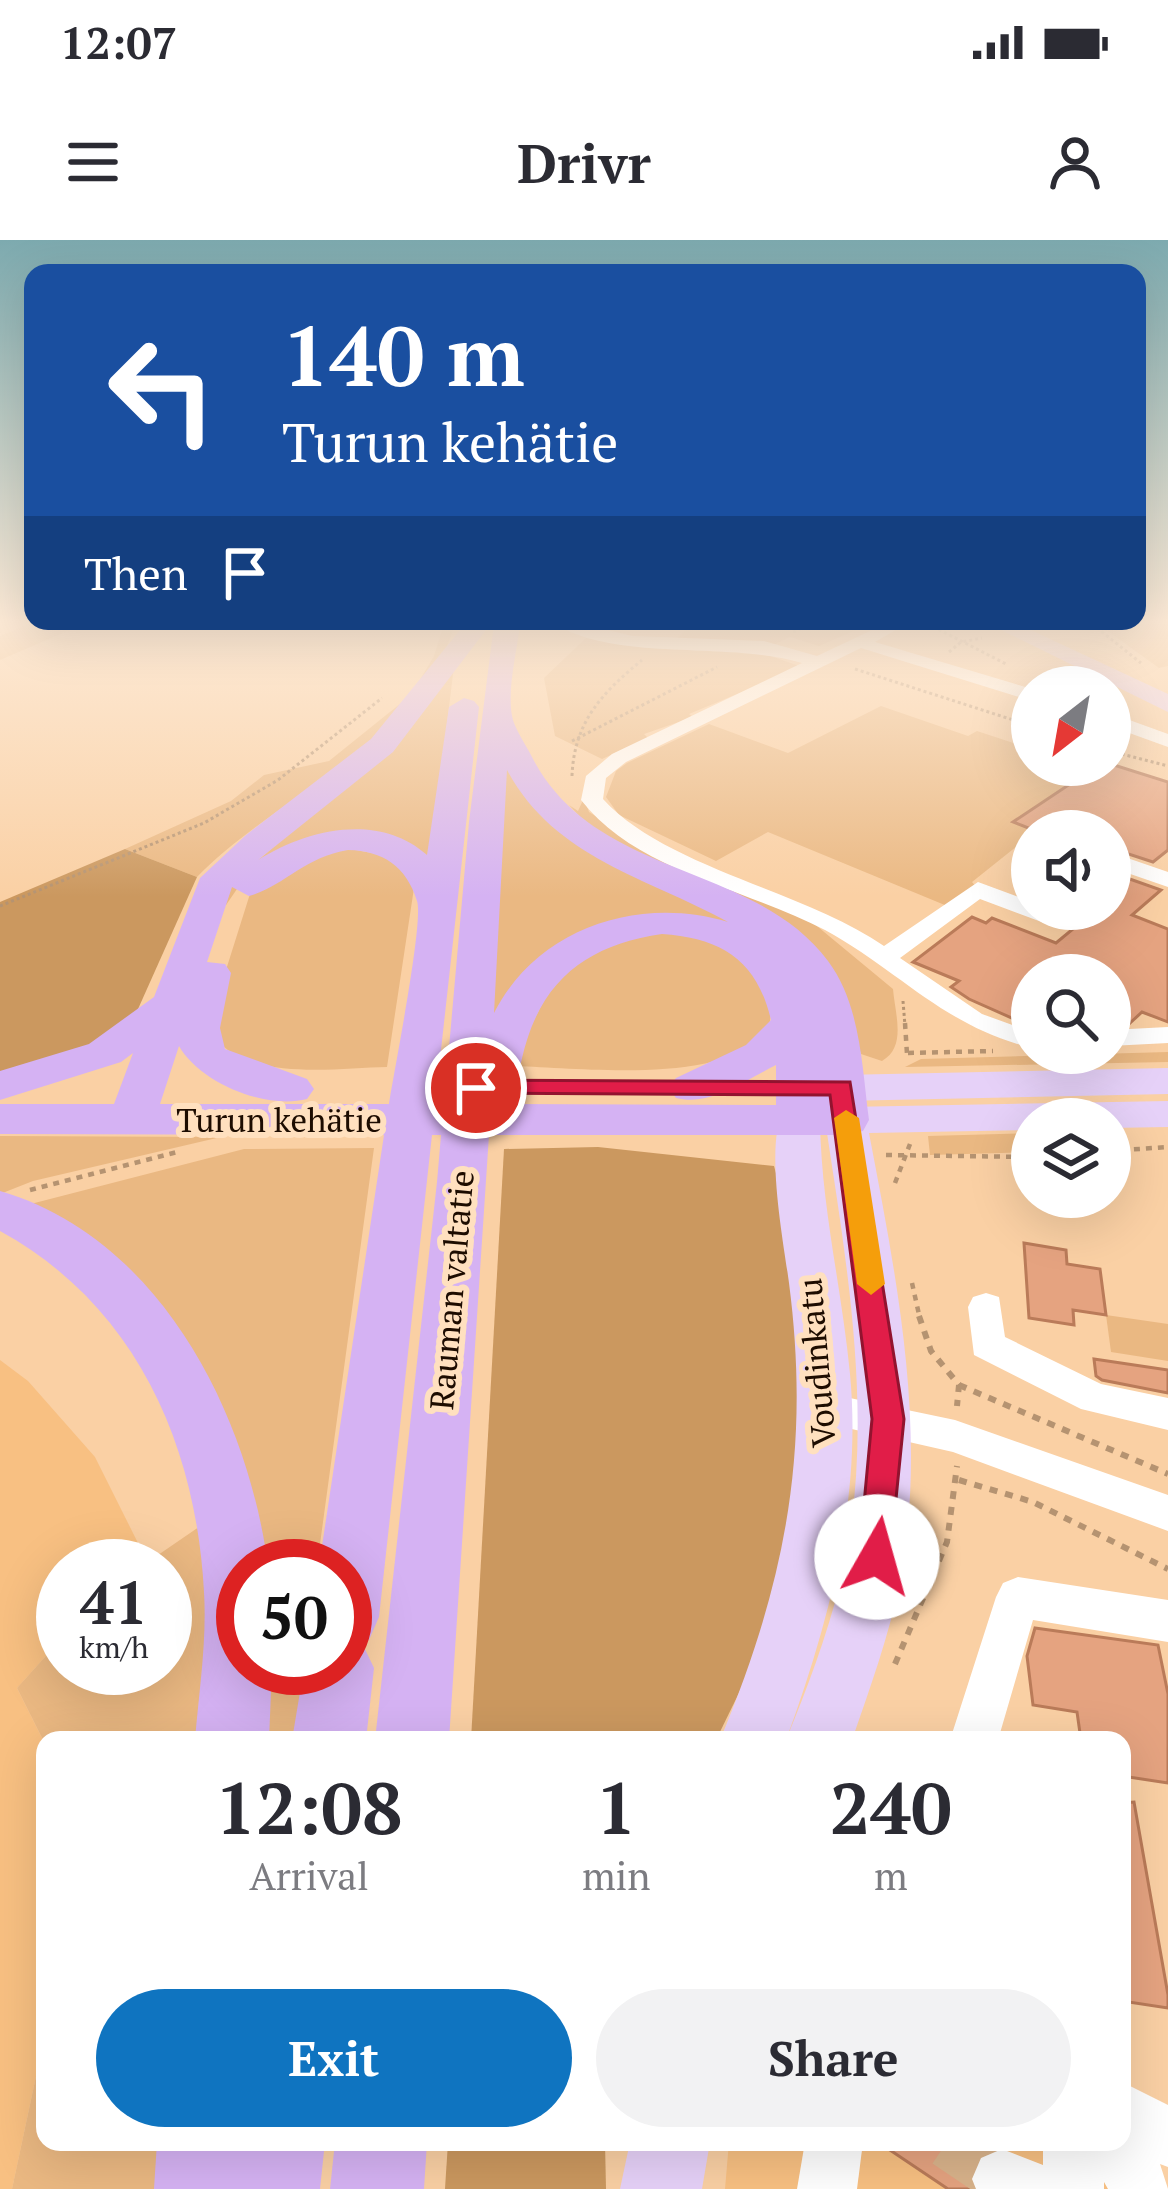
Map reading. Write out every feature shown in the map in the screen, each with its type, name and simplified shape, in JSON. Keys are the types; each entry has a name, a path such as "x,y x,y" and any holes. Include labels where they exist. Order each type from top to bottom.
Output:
{"highway":[{"path":"137,1104 210,891 231,863 383,747 412,715"},
{"name":"Rauman valtatie","path":"355,1539 439,907 472,715"},
{"name":"Rauman valtatie","path":"413,1731 462,1182 497,715"},
{"path":"497,718 530,784 566,824 607,853 763,927 803,956 821,987 822,1104"},
{"path":"287,1105 204,1054 195,1037 218,952 250,882 310,847 373,843 411,859 439,907"},
{"path":"462,1182 518,1009 556,958 614,929 667,924 728,937 776,976 822,1104"},
{"path":"0,1088 90,1060 126,1040 172,1003"},
{"path":"692,1088 762,1055 791,1024"},
{"name":"Turun kehätie","path":"0,1088 137,1104 822,1104"},
{"name":"Turun kehätie","path":"588,1104 692,1088 822,1104"},
{"name":"Turun kehätie","path":"0,1119 137,1104"},
{"path":"12,1200 98,1272 170,1358 202,1419 225,1492 238,1595 232,1731"},
{"path":"330,1731 335,1695"},
{"path":"201,2189 203,2151"},
{"path":"273,2189 278,2151"},
{"path":"377,2189 380,2151"}],"main road":[{"path":"822,1104 1168,1081"},
{"path":"822,1104 1168,1114"},
{"name":"Voudinkatu","path":"757,1731 777,1681 810,1562 824,1471 826,1409 804,1233 822,1104"},
{"name":"Voudinkatu","path":"822,1104 888,1419 883,1519 867,1612 822,1731"},
{"path":"641,2151 643,2189"},
{"path":"661,2189 668,2151"}],"street":[{"path":"713,715 619,758 596,776 592,800 623,829 826,920 990,1030 1011,1035"},
{"path":"1131,729 1168,741"},
{"path":"1131,867 1168,880"},
{"path":"882,959 978,889 1011,902"},
{"path":"1131,1037 1168,1035"},
{"path":"986,1306 987,1345 1094,1398 1168,1414"},
{"path":"826,1409 888,1419 1070,1473 1168,1513"},
{"path":"977,1731 1018,1597 1168,1621"},
{"path":"1131,2116 1168,2138"},
{"path":"826,2189 832,2151"},
{"path":"1072,2151 1074,2189"},
{"path":"1119,2151 1141,2189"}],"path":[{"path":"0,906 205,823 278,780 360,715"},
{"path":"571,757 583,715"},
{"path":"572,741 625,715"},
{"path":"1131,756 1168,766"},
{"path":"901,987 908,1053"},
{"path":"892,1065 908,1053 999,1051"},
{"path":"12,1200 57,1179 202,1146"},
{"path":"1131,1150 1168,1147"},
{"path":"890,1155 950,1160 1011,1158"},
{"path":"959,1385 1168,1474"},
{"path":"958,1480 1033,1502 1168,1569"}],"shaded area":[{"path":"386,715 399,715 343,765 230,847 197,877 125,849 231,801 264,775 329,761"},
{"path":"420,715 448,715 430,864 381,839 248,873 226,905 226,888 411,728"},
{"path":"551,715 693,717 644,734 648,738 602,759 555,736"},
{"path":"863,715 907,715 968,736 977,731 1011,742 1011,786 1067,786 1032,810 1011,810 1011,851 972,882 978,889 952,908 768,832 716,861 619,815 606,797 616,771 709,724 788,753"},
{"path":"507,754 522,785 731,915 785,960 629,918 492,1027"},
{"path":"584,798 589,812 627,836 806,917 893,989 898,1029 890,1055 882,1061 861,1054 834,974 598,836 569,805 578,811"},
{"path":"336,846 397,858 414,888 387,1067 288,1069 240,1057 208,1027 253,888"},
{"path":"125,849 197,877 134,1018 107,1042 0,1073 0,902"},
{"path":"652,929 716,939 767,982 771,1017 763,1035 742,1051 680,1067 510,1066 565,960"},
{"path":"1168,1052 1168,1062 1131,1063 1131,1053"},
{"path":"1011,1056 1011,1065 905,1067 921,1059"},
{"path":"1011,1134 1011,1153 930,1155 928,1136"},
{"path":"0,1136 221,1137 33,1181 0,1194"},
{"path":"598,1147 774,1166 799,1256 799,1429 790,1554 760,1650 720,1731 472,1731 504,1149"},
{"path":"374,1148 321,1539 251,1539 248,1495 19,1207 244,1149"},
{"path":"1106,1315 1168,1324 1168,1361 1111,1352"},
{"path":"0,1360 28,1381 95,1457 136,1539 36,1539 36,1667 17,1688 38,1731 36,2076 12,2189 0,2189"},
{"path":"212,1518 206,1731 38,1731 17,1688 36,1667 36,1695 192,1695 192,1539 181,1539"},
{"path":"255,1695 300,1695 295,1731 253,1731"},
{"path":"36,2076 36,2151 174,2151 171,2189 12,2189"},
{"path":"447,2151 605,2151 606,2189 445,2189"},
{"path":"728,2151 1082,2151 1142,2189 725,2189"}],"building":[{"path":"1131,770 1168,782 1168,850 1153,862 1131,855 1131,810 1031,810 1067,786 1131,786"},
{"path":"1131,879 1161,890 1132,915 1168,929 1168,1022 1142,1012 1131,1022 1131,954 1011,954 1011,1018 951,987 959,981 913,962 972,917 986,923 992,918 1011,925 1011,930 1056,943 1072,930 1131,930"},
{"path":"1024,1243 1066,1250 1067,1264 1100,1269 1106,1315 1073,1310 1074,1325 1029,1318"},
{"path":"1094,1359 1168,1370 1168,1393 1102,1380 1096,1376"},
{"path":"1035,1628 1158,1645 1168,1694 1168,1783 1131,1777 1131,1731 1080,1731 1077,1712 1033,1705 1027,1656"},
{"path":"1134,1802 1168,2008 1131,2002"},
{"path":"891,2151 986,2151 977,2156 968,2177 971,2189 948,2189"}],"tunnel":[{"path":"960,2151 1002,2179"}],"slow traffic":[{"path":"846,1118 871,1284"}],"route":[{"path":"476,1088 841,1088 888,1419 877,1557"}]}
